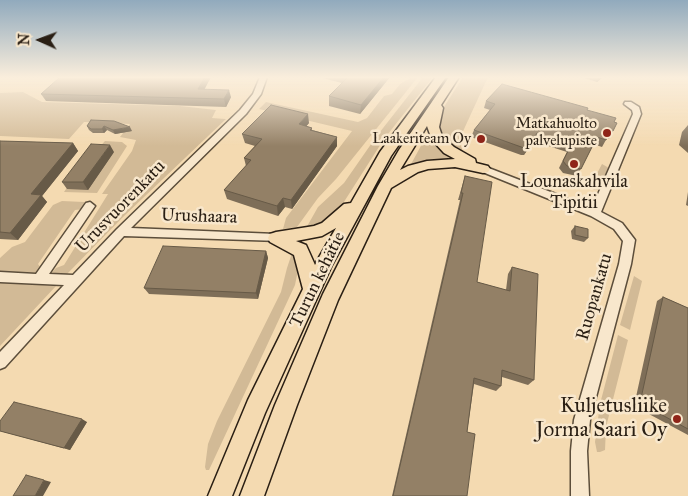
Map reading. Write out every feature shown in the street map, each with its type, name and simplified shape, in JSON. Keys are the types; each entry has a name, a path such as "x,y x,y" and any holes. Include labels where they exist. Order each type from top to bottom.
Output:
{"highway":[{"name":"Turun kehätie","path":"220,496 256,408 312,288 361,195 385,155 427,100"},
{"name":"Turun kehätie","path":"252,496 286,405 329,300 384,186 438,100"},
{"path":"438,100 433,127 439,142 456,155 483,169"},
{"path":"384,186 413,169 427,164 455,163 483,169"},
{"path":"276,238 305,235 327,227 361,195"},
{"path":"276,238 300,250 305,259 312,288"}],"street":[{"name":"Urusvuorenkatu","path":"0,362 120,232 243,112 252,100"},
{"path":"595,212 637,114 636,108 628,104"},
{"name":"Ruopankatu","path":"483,169 595,212 623,231 629,240 582,420 579,452 580,496"},
{"path":"40,278 90,206"},
{"name":"Urushaara","path":"120,232 276,238"},
{"path":"0,277 75,280"}],"shaded area":[{"path":"0,100 180,106 216,110 212,118 226,119 122,218 67,274 51,273 56,268 64,265 108,194 102,194 132,151 136,140 120,137 130,124 84,122 69,139 0,136"},
{"path":"381,100 399,100 336,179 318,198 297,227 283,229 286,218 352,131 259,109 266,102 358,122 367,118"},
{"path":"405,100 415,100 384,139 335,216 323,224 305,230 318,207 344,183"},
{"path":"448,100 477,100 459,140 464,155 445,142 437,126 442,110"},
{"path":"429,131 460,161 410,166"},
{"path":"105,141 122,142 127,146 97,193 64,192 81,167"},
{"path":"602,164 609,168 599,190 594,190 590,187"},
{"path":"62,201 84,202 86,205 84,209 75,210 38,264 41,268 38,273 0,272 0,258 12,247 25,242 53,205"},
{"path":"292,253 298,270 295,285 209,470 206,470 208,444 217,421 281,292"},
{"path":"634,276 642,281 630,330 620,325"},
{"path":"0,282 56,286 0,346"},
{"path":"618,335 628,340 606,427 605,450 597,452 595,442 600,404"}],"building":[{"path":"344,100 365,100 361,105"},
{"path":"560,100 616,118 614,122 617,123 613,131 610,130 606,140 597,137 581,169 567,166 563,161 571,145 537,133 527,148 524,148 474,130 495,104 486,101"},
{"path":"271,105 308,114 299,124 312,128 310,130 337,137 291,200 283,198 277,206 224,190 251,160 244,158 262,139 242,134"},
{"path":"91,120 114,121 130,127 113,130 104,126 102,129 91,129 87,126"},
{"path":"0,141 73,143 31,194 41,195 10,233 0,232"},
{"path":"91,144 110,145 83,182 62,182"},
{"path":"465,176 492,182 477,282 510,291 512,267 538,274 534,380 502,370 501,386 474,378 467,432 475,434 467,496 393,496 463,193 461,193"},
{"path":"575,226 588,229 588,238 575,235"},
{"path":"163,246 266,251 256,293 144,288"},
{"path":"663,297 688,308 688,429 640,403"},
{"path":"14,402 82,419 64,448 0,431 0,421"},
{"path":"26,475 44,480 35,496 13,496"}],"place":[{"name":"Matkahuolto palvelupiste","path":"607,133"},
{"name":"Laakeriteam Oy","path":"481,139"},
{"name":"Lounaskahvila Tipitii","path":"574,164"},
{"name":"Kuljetusliike Jorma Saari Oy","path":"677,419"}]}
